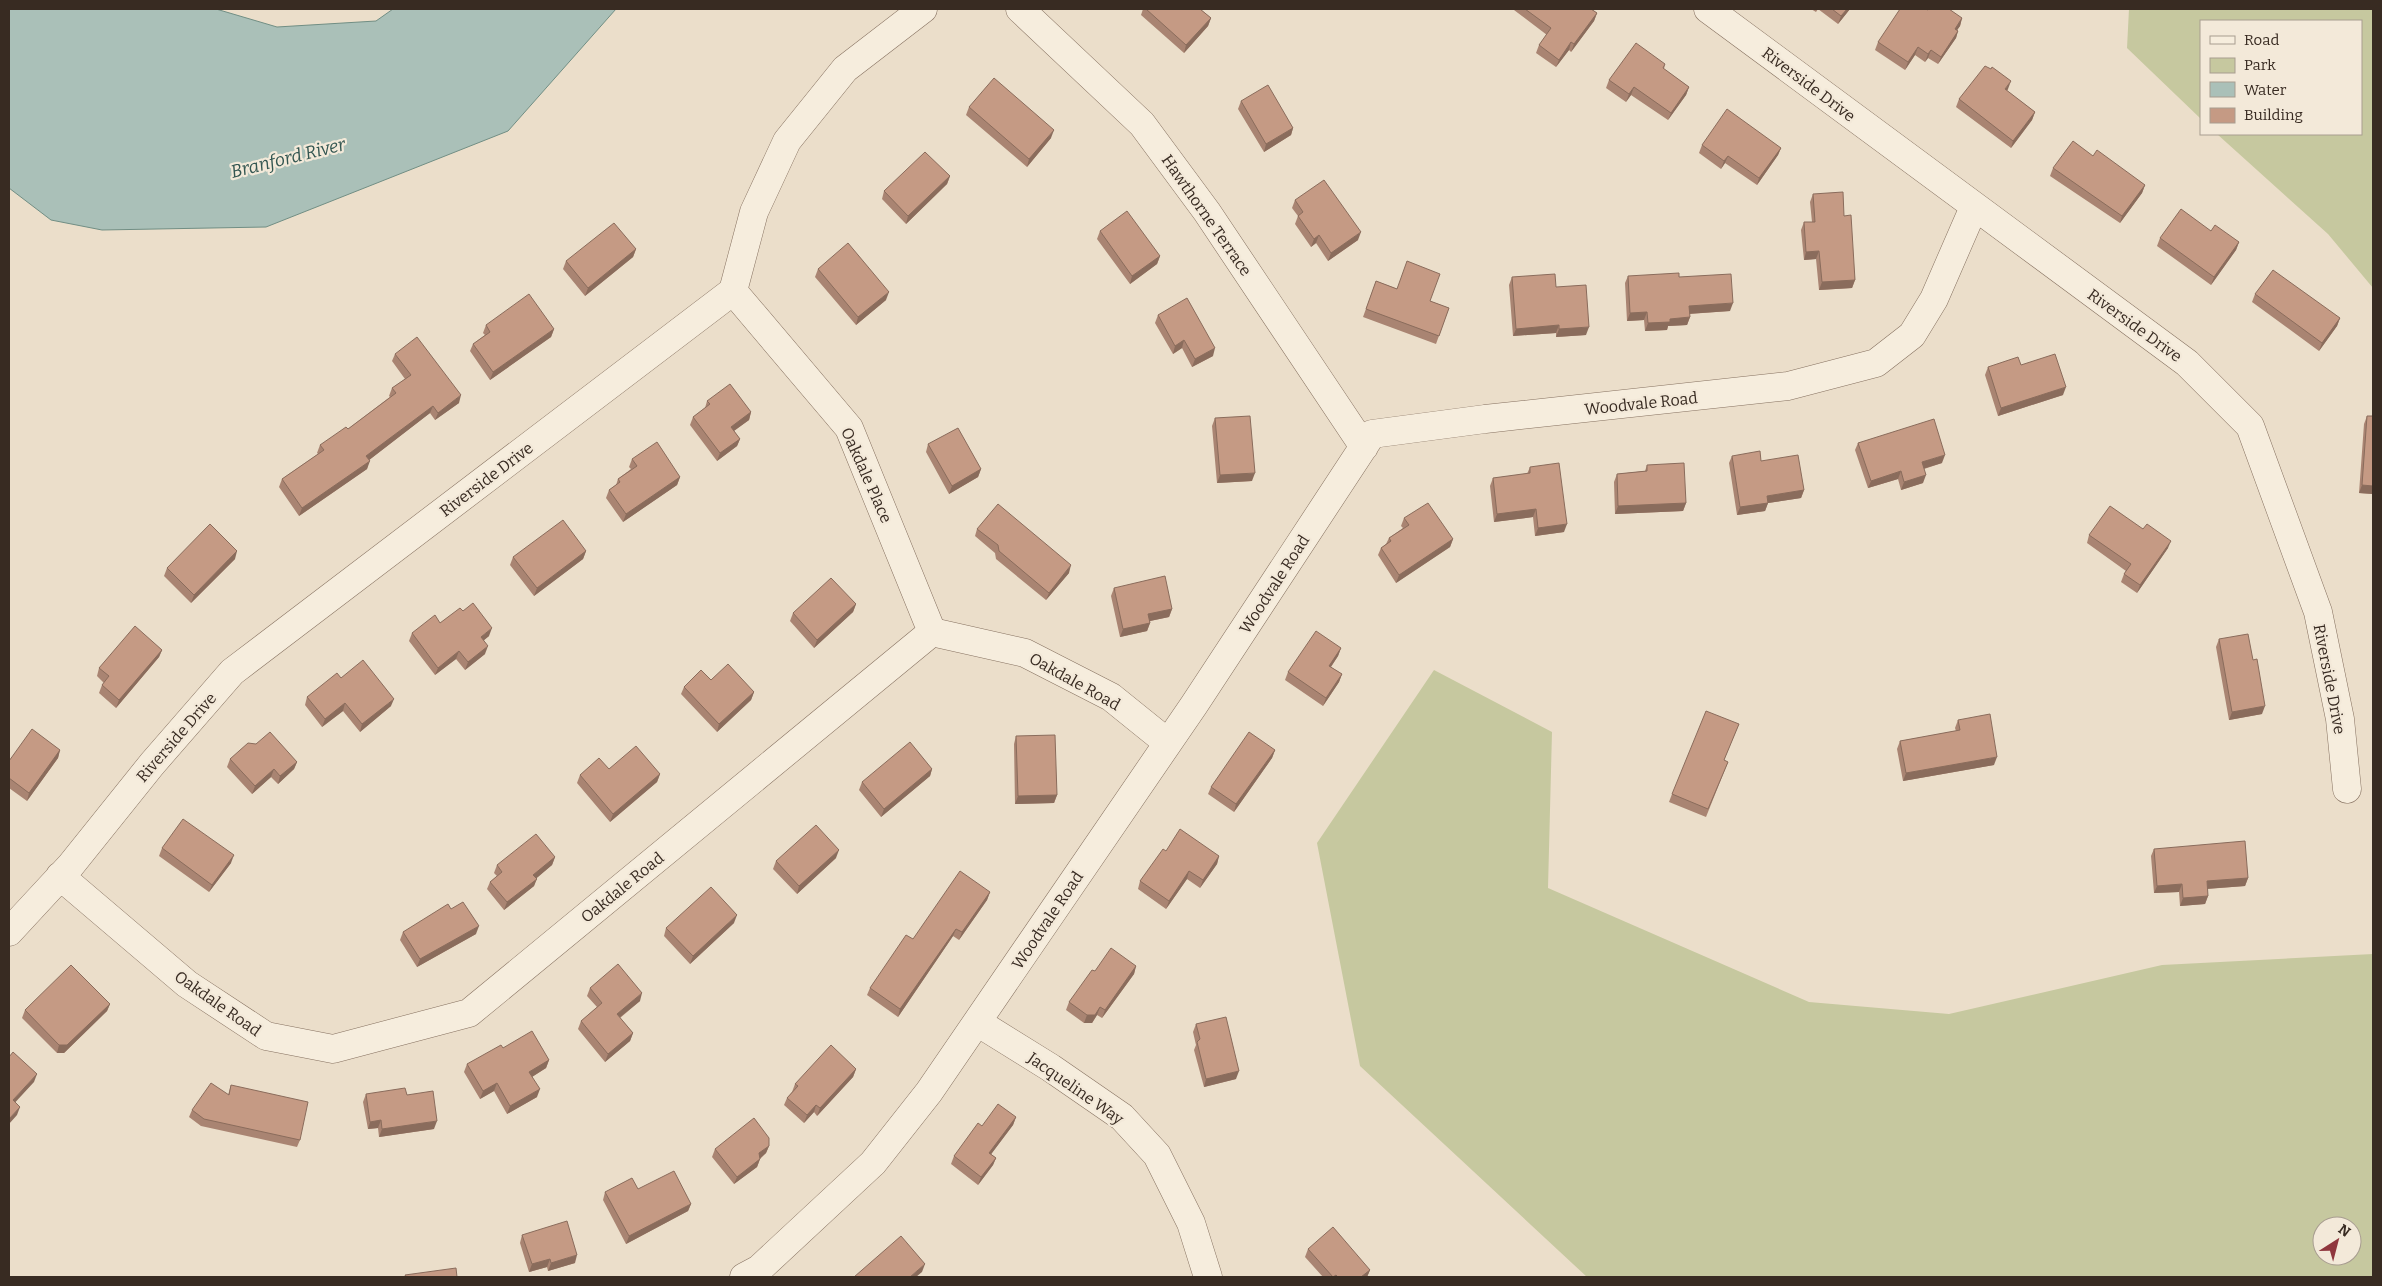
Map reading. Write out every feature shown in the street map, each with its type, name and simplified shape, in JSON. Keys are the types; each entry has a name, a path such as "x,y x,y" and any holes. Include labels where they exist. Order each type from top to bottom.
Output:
{"street":[{"path":"733,291 754,212 787,141 845,69 923,9"},
{"name":"Hawthorne Terrace","path":"1020,9 1142,124 1207,212 1364,446"},
{"name":"Riverside Drive","path":"1708,9 2187,364 2250,426 2318,612 2340,719 2347,789"},
{"name":"Woodvale Road","path":"744,1277 760,1269 873,1163 929,1092 1168,743 1372,434 1486,419 1788,386 1876,363 1912,335 1934,299 1974,208"},
{"name":"Oakdale Place","path":"733,291 849,428 932,632"},
{"name":"Riverside Drive","path":"9,932 60,876 152,764 232,672 733,291"},
{"name":"Oakdale Road","path":"60,876 187,984 266,1036 333,1049 469,1013 932,632 1025,653 1111,697 1168,743"},
{"name":"Jacqueline Way","path":"977,1022 1051,1068 1122,1117 1157,1155 1191,1223 1208,1277"}],"green space":[{"path":"2129,9 2373,9 2373,288 2328,234 2218,135 2362,135 2362,20 2200,20 2200,118 2127,48"},
{"path":"1434,670 1552,732 1548,888 1809,1002 1949,1014 2162,965 2373,954 2373,1277 1587,1277 1360,1066 1317,843"}],"water":[{"name":"Branford River","path":"9,9 216,9 277,27 376,21 393,9 616,9 508,131 266,227 102,230 51,220 9,188"}],"building":[{"path":"1146,9 1200,9 1211,18 1186,45"},
{"path":"1525,9 1591,9 1597,13 1574,44 1571,42 1559,60 1539,45 1551,28"},
{"path":"1832,9 1847,9 1841,16"},
{"path":"1900,9 1949,9 1962,18 1955,29 1958,31 1941,57 1931,50 1928,54 1918,47 1908,62 1878,42"},
{"path":"1636,43 1665,64 1663,68 1689,87 1671,113 1634,87 1629,94 1609,80"},
{"path":"1985,66 1991,69 1992,67 2011,81 2005,89 2035,112 2013,141 1959,99"},
{"path":"994,78 1054,130 1029,159 969,107"},
{"path":"1268,85 1293,128 1266,144 1241,101"},
{"path":"1727,109 1781,148 1759,178 1728,156 1724,161 1702,145"},
{"path":"2073,141 2093,156 2097,150 2145,185 2122,216 2053,168"},
{"path":"925,152 950,176 908,216 884,191"},
{"path":"1324,180 1361,232 1331,253 1319,235 1314,239 1298,216 1303,212 1295,200"},
{"path":"1843,192 1844,216 1851,215 1855,280 1822,282 1819,251 1806,252 1804,222 1815,222 1813,194"},
{"path":"2181,209 2211,231 2215,225 2239,242 2214,277 2160,238"},
{"path":"1127,211 1160,256 1132,276 1100,231"},
{"path":"614,223 636,249 588,288 566,261"},
{"path":"848,243 889,292 858,317 818,269"},
{"path":"1407,261 1440,274 1430,301 1449,308 1439,336 1366,309 1376,281 1397,289"},
{"path":"2273,270 2340,318 2322,343 2255,294"},
{"path":"1679,273 1679,277 1731,274 1733,303 1689,306 1690,317 1670,319 1670,322 1648,323 1647,312 1630,313 1628,276"},
{"path":"1555,274 1556,287 1586,285 1589,327 1559,329 1559,325 1516,329 1512,277"},
{"path":"529,294 554,329 493,372 473,344 490,332 486,325"},
{"path":"1187,298 1215,348 1195,359 1184,340 1175,346 1158,315"},
{"path":"417,337 461,395 438,413 433,406 366,456 370,461 302,508 282,479 324,450 320,445 346,427 348,429 396,393 392,388 411,375 395,354"},
{"path":"2055,354 2066,387 2001,408 1988,367 2018,357 2021,365"},
{"path":"730,384 751,412 731,427 740,439 720,453 693,417 710,404 707,401"},
{"path":"1250,416 1255,473 1220,475 1215,418"},
{"path":"2367,416 2373,416 2373,486 2362,485"},
{"path":"1934,419 1945,455 1922,462 1926,475 1904,482 1901,471 1871,481 1858,443"},
{"path":"958,428 981,469 952,486 928,444"},
{"path":"657,442 680,477 626,514 609,490 620,482 618,479 637,466 632,459"},
{"path":"1760,451 1761,461 1798,455 1804,490 1767,496 1768,503 1740,507 1732,456"},
{"path":"1559,463 1567,524 1538,528 1536,509 1497,514 1493,478 1530,473 1530,467"},
{"path":"1684,463 1686,503 1618,506 1617,474 1647,471 1647,465"},
{"path":"1428,503 1453,539 1399,575 1381,548 1391,541 1389,538 1409,525 1404,518"},
{"path":"998,504 1071,565 1049,593 999,551 998,545 977,529"},
{"path":"2110,506 2143,529 2147,524 2171,541 2140,585 2124,574 2131,564 2089,535"},
{"path":"563,520 586,551 537,588 513,557"},
{"path":"210,524 237,551 194,595 167,568"},
{"path":"1165,576 1172,609 1148,614 1150,623 1123,629 1114,588"},
{"path":"831,578 856,604 817,640 793,613"},
{"path":"473,603 492,628 481,637 488,646 468,662 459,651 438,668 412,633 435,615 440,623 460,608 463,611"},
{"path":"135,626 162,650 119,700 102,685 109,676 99,668"},
{"path":"1316,631 1341,648 1329,666 1342,674 1326,698 1288,672"},
{"path":"2248,634 2253,660 2257,659 2265,706 2232,712 2219,639"},
{"path":"363,660 394,699 362,724 345,703 325,719 307,697 337,673 341,678"},
{"path":"728,664 754,692 719,724 684,687 701,670 711,680"},
{"path":"1706,711 1739,724 1724,760 1728,762 1708,809 1672,794"},
{"path":"1990,714 1997,757 1906,773 1900,741 1960,730 1958,720"},
{"path":"32,729 60,750 29,793 9,778 9,761"},
{"path":"270,732 297,762 280,776 274,769 255,786 230,759 248,743 256,744"},
{"path":"1249,732 1275,750 1236,804 1211,787"},
{"path":"1055,735 1057,795 1018,796 1016,736"},
{"path":"910,742 932,769 884,809 862,782"},
{"path":"636,746 660,774 613,814 580,775 599,758 609,769"},
{"path":"183,819 234,855 212,885 162,848"},
{"path":"816,825 839,850 799,886 776,861"},
{"path":"1180,829 1219,856 1203,880 1189,871 1169,901 1140,881 1163,849 1166,851"},
{"path":"536,834 555,857 533,875 537,879 507,902 490,882 502,872 497,865"},
{"path":"2245,841 2248,878 2207,881 2208,896 2183,898 2182,884 2157,886 2154,849"},
{"path":"960,871 990,892 962,932 956,929 900,1009 870,988 906,935 913,939"},
{"path":"711,887 737,915 693,956 666,928"},
{"path":"463,902 479,926 420,959 403,932 448,904 451,909"},
{"path":"1111,948 1136,966 1105,1010 1100,1007 1095,1015 1087,1015 1069,1002"},
{"path":"618,964 642,993 617,1014 633,1033 608,1054 581,1021 602,1003 590,988"},
{"path":"71,965 110,1004 67,1045 59,1045 25,1010"},
{"path":"1226,1017 1239,1071 1206,1079 1197,1042 1200,1039 1196,1024"},
{"path":"532,1031 549,1060 529,1072 540,1089 510,1106 497,1083 483,1091 467,1064 501,1045 503,1048"},
{"path":"831,1045 856,1069 820,1108 816,1105 807,1115 787,1098 798,1086 795,1084"},
{"path":"13,1052 37,1074 13,1100 20,1107 9,1119 9,1057"},
{"path":"211,1083 229,1095 231,1085 308,1102 300,1140 204,1119 192,1110"},
{"path":"405,1088 407,1095 433,1091 437,1121 382,1129 381,1120 370,1122 366,1094"},
{"path":"998,1104 1016,1117 989,1153 996,1158 981,1177 954,1156 978,1123 982,1126"},
{"path":"754,1118 769,1138 769,1146 759,1153 760,1159 737,1177 715,1149"},
{"path":"674,1171 691,1204 629,1236 605,1192 632,1178 638,1189"},
{"path":"567,1221 577,1255 551,1263 550,1259 532,1264 522,1235"},
{"path":"1333,1227 1370,1270 1361,1277 1338,1277 1336,1275 1333,1277 1308,1249"},
{"path":"901,1236 925,1264 910,1277 854,1277"},
{"path":"456,1268 457,1277 406,1277 405,1275"}]}
